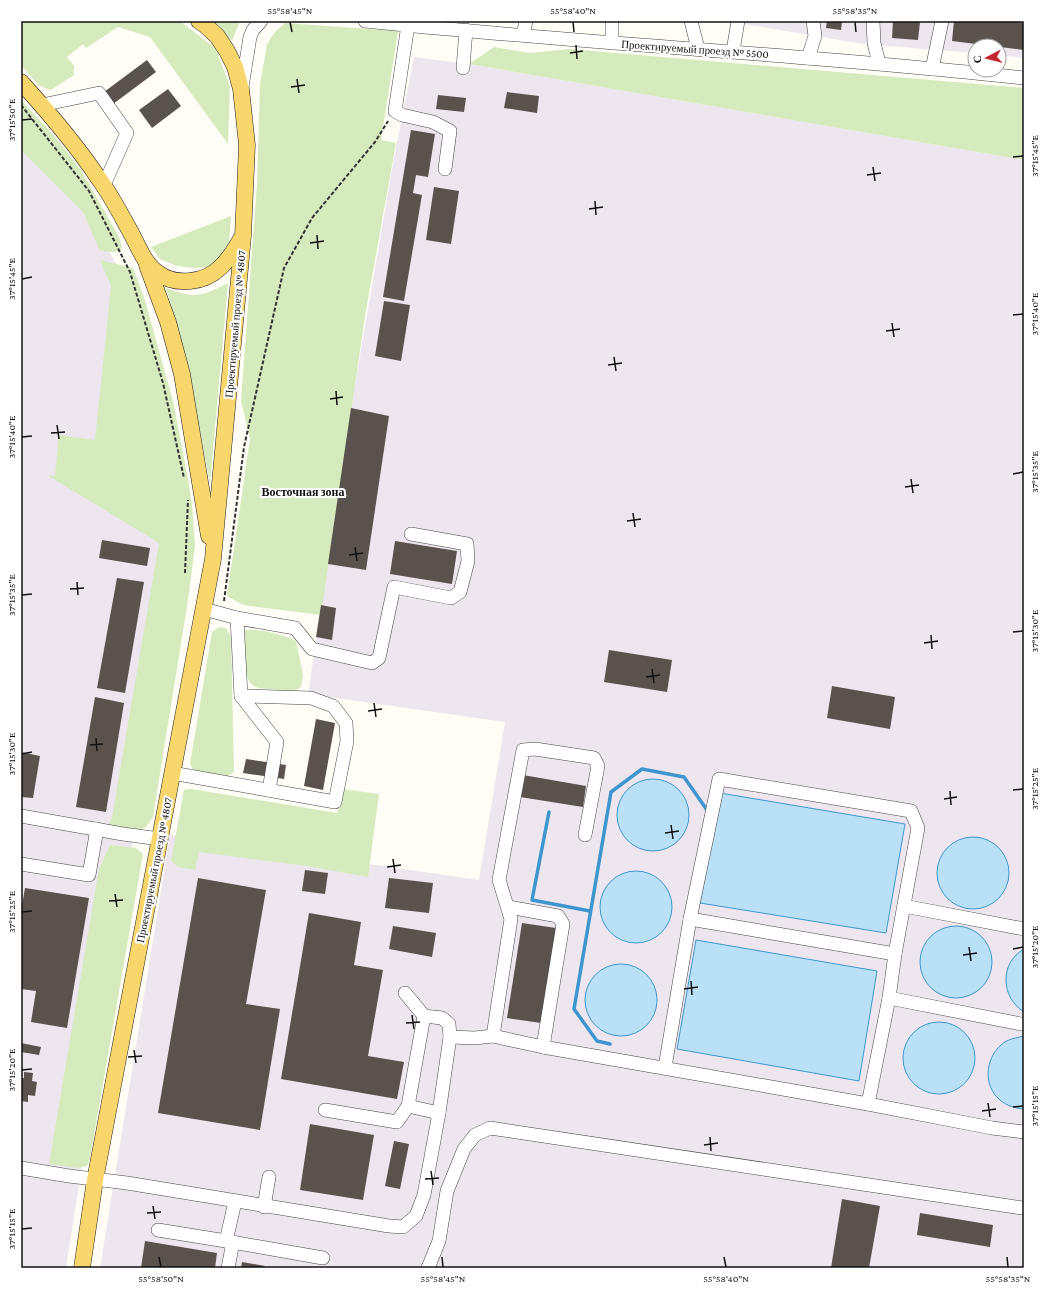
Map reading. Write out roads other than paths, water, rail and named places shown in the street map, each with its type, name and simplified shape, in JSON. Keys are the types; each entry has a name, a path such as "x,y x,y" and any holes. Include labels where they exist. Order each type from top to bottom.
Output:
{"main road":[{"name":"Проектируемый проезд № 4807","path":"82,1268 96,1180 213,559 243,236 247,145 241,89 235,67 217,36 198,21"},
{"path":"21,82 42,105 85,158 104,185 147,262 157,273 173,280 186,282 203,279 218,270 226,262 243,236"},
{"name":"Проектируемый проезд № 4807","path":"147,262 168,322 182,374 213,559"}],"street":[{"path":"241,89 250,37 253,30 261,21"},
{"name":"Проектируемый проезд № 5500","path":"365,21 408,26 459,27 523,35 612,43 879,63 1024,78"},
{"path":"523,35 526,21"},
{"path":"612,21 612,43"},
{"path":"691,21 698,49"},
{"path":"733,51 738,21"},
{"path":"808,58 815,36 813,21"},
{"path":"873,21 874,43 879,63"},
{"path":"932,69 942,21"},
{"path":"408,26 395,111 402,115 433,122 450,131 445,169"},
{"path":"459,27 463,68"},
{"path":"42,105 99,93 127,133 104,185"},
{"path":"204,609 237,618 296,628 312,649 372,663 379,658 394,587 451,598 460,592 468,561 467,544 412,534"},
{"path":"237,618 241,696 277,742 269,790"},
{"path":"172,773 335,802 347,741 346,723 333,706 311,698 241,696"},
{"path":"493,1036 512,920 499,880 523,750 535,749 594,758 598,766 585,835"},
{"path":"665,1067 690,919 719,779 911,811 918,828 895,954 889,998 868,1104"},
{"path":"21,816 160,839"},
{"path":"21,864 89,875 97,829"},
{"path":"904,906 1024,929"},
{"path":"508,907 558,916 563,924 543,1047"},
{"path":"690,919 895,954"},
{"path":"21,1168 96,1180 127,1183 235,1202 403,1227 416,1216 424,1196 439,1113 450,1037 449,1024 442,1018 424,1016 405,993"},
{"path":"889,998 1020,1024"},
{"path":"325,1110 397,1122 408,1106 424,1016"},
{"path":"450,1037 475,1038 493,1036 543,1047 665,1067 992,1128 1024,1132"},
{"path":"408,1106 439,1113"},
{"path":"428,1268 439,1241 447,1191 464,1149 475,1135 490,1128 1022,1208"},
{"path":"264,1206 269,1177"},
{"path":"228,1268 235,1202"},
{"path":"158,1230 323,1258"}],"water":[{"path":"653,779 667,782 679,789 686,801 689,815 686,829 679,841 667,848 653,851 639,848 627,841 620,829 617,815 620,801 627,789 639,782"},
{"path":"720,793 905,824 886,933 700,903"},
{"path":"973,837 987,840 999,847 1006,859 1009,873 1006,887 999,899 987,906 973,909 959,906 947,899 940,887 937,873 940,859 947,847 959,840"},
{"path":"636,871 650,874 662,881 669,893 672,907 669,921 662,933 650,940 636,943 622,940 610,933 603,921 600,907 603,893 610,881 622,874"},
{"path":"956,926 970,929 982,936 989,948 992,962 989,976 982,988 970,995 956,998 942,995 930,988 923,976 920,962 923,948 930,936 942,929"},
{"path":"696,940 877,971 859,1081 677,1049"},
{"path":"1024,949 1024,1012 1016,1006 1011,998 1007,990 1006,980 1010,963 1016,955"},
{"path":"621,964 635,967 647,974 654,986 657,1000 654,1014 647,1026 635,1033 621,1036 607,1033 595,1026 588,1014 585,1000 588,986 595,974 607,967"},
{"path":"939,1022 953,1025 965,1032 972,1044 975,1058 972,1072 965,1084 953,1091 939,1094 925,1091 913,1084 906,1072 903,1058 906,1044 913,1032 925,1025"},
{"path":"1024,1036 1023,1109 1005,1104 1000,1100 991,1087 988,1072 992,1058 1003,1043"}],"waterway":[{"path":"610,1044 597,1041 574,1009 611,792 642,769 684,777 707,811"},
{"path":"549,812 532,900 590,911"}],"district":[{"name":"Восточная зона","path":"303,492"}]}
